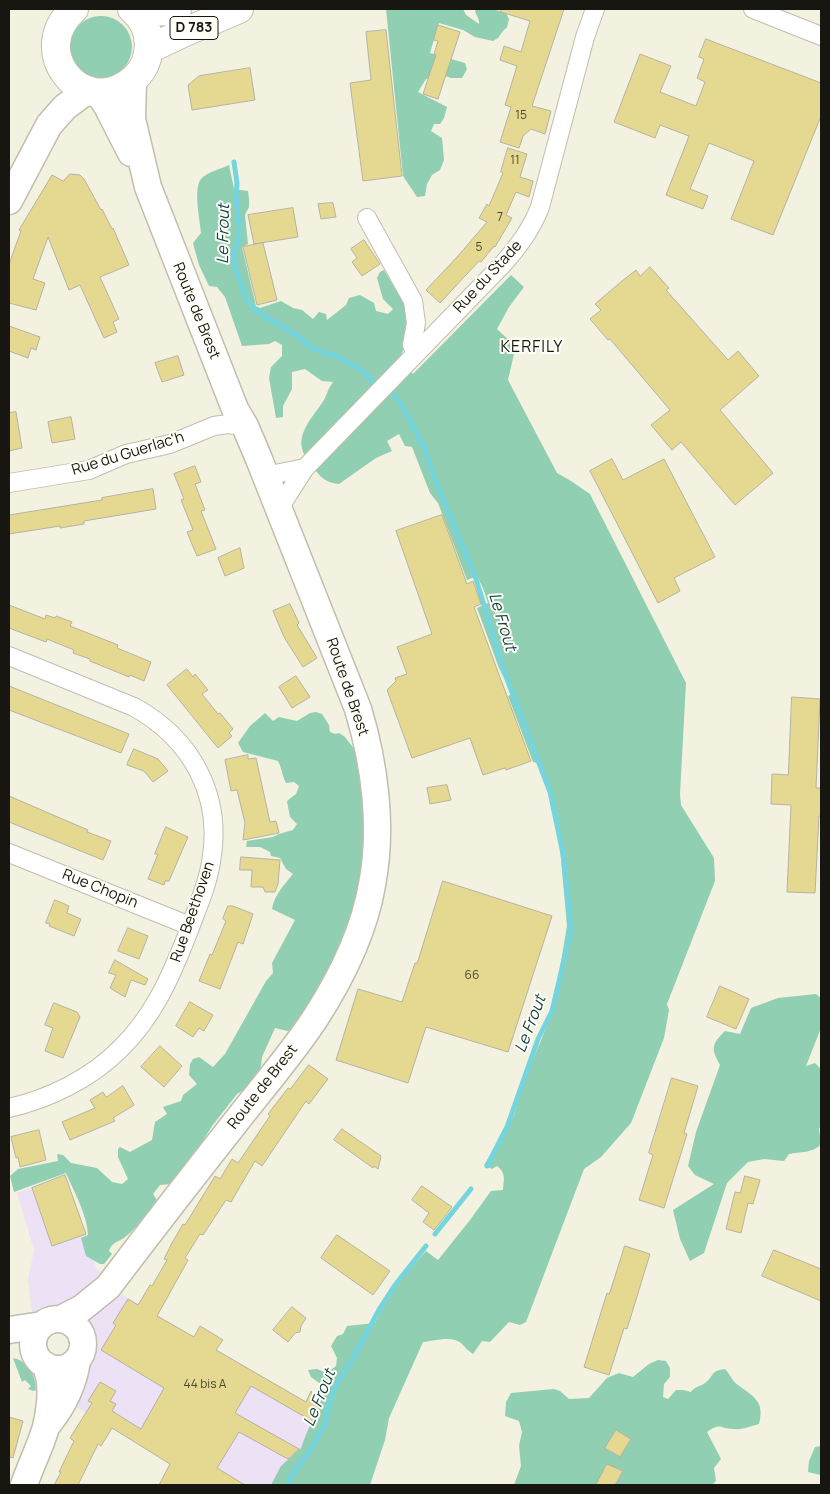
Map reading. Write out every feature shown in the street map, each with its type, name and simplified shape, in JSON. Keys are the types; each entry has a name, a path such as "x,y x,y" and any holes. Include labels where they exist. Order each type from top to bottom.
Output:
{"main road":[{"name":"D 783","path":"132,9 161,12 177,9"},
{"path":"68,11 60,24 55,43 59,63 66,75 76,84 93,91 110,91 122,88 133,81 144,67 149,49 147,31 138,14 132,9"},
{"name":"D 783","path":"149,49 239,9"},
{"path":"49,125 58,83 59,63"},
{"name":"Route de Brest","path":"133,81 132,119 148,186"},
{"path":"9,201 49,125 65,107 93,91"},
{"name":"Route de Brest","path":"9,1330 52,1322 82,1308 108,1287 290,1054 316,1018 336,983 354,942 373,884 376,855 376,808 369,759 361,720 346,679 245,426 235,408 148,186 110,111 93,91"},
{"name":"Route de Brest","path":"45,1428 65,1399 74,1377 80,1351 108,1287"},
{"path":"9,1344 51,1368 66,1368 80,1351 78,1330 74,1325 52,1322 37,1331 33,1346 40,1360"},
{"name":"Route de Brest","path":"24,1485 45,1428 49,1390 48,1371 40,1360"}],"street":[{"name":"Rue du Stade","path":"278,510 305,468 514,251 529,230 535,220 550,172 585,37 595,9"},
{"path":"753,9 821,36"},
{"path":"367,218 413,302 416,323 412,345 416,353"},
{"name":"Rue du Guerlac'h","path":"9,483 80,472 134,452 170,444 214,426 228,424 245,426"},
{"path":"265,476 305,468"},
{"name":"Rue Beethoven","path":"9,656 113,698 148,715 168,730 188,752 202,776 210,803 214,846 207,880 190,926 172,972 148,1017 122,1048 101,1065 70,1085 29,1103 9,1108"},
{"name":"Rue Chopin","path":"9,852 190,926"}],"shaded area":[{"path":"65,1175 96,1268 123,1295 325,1413 286,1485 159,1485 170,1463 76,1407 94,1347 32,1311 28,1280 34,1250 17,1193"}],"green space":[{"path":"386,9 463,9 466,15 479,24 475,9 492,9 506,13 509,19 507,27 493,41 475,37 463,30 439,23 430,53 465,63 467,69 462,78 451,78 435,72 433,77 426,79 418,92 447,107 440,124 434,124 431,131 442,138 444,160 440,170 432,175 427,184 425,196 417,197 403,176"},
{"path":"101,16 113,18 123,25 130,35 132,47 130,59 123,69 113,76 101,78 89,76 79,69 72,59 70,47 72,35 79,25 89,18"},
{"path":"229,165 234,189 248,191 249,207 245,215 248,244 242,247 256,306 260,308 281,301 293,308 302,310 313,319 319,312 326,314 327,320 346,305 349,298 360,295 374,303 376,311 388,314 393,309 383,299 377,278 380,272 384,270 406,307 409,335 400,358 413,374 511,275 524,287 509,307 497,329 513,344 514,354 508,380 557,473 590,494 686,683 681,805 714,858 715,881 667,1004 669,1010 664,1038 631,1123 601,1157 584,1169 526,1322 520,1325 509,1322 490,1342 482,1341 473,1354 461,1343 453,1339 423,1342 389,1418 385,1440 370,1485 271,1485 281,1466 301,1448 326,1388 311,1377 308,1370 317,1369 327,1373 336,1366 337,1358 331,1346 337,1336 343,1334 347,1326 375,1323 385,1303 426,1251 438,1260 491,1191 503,1190 504,1176 502,1171 497,1166 492,1169 484,1165 508,1128 514,1115 523,1084 546,1028 556,991 567,926 560,848 550,797 537,763 533,762 508,696 512,694 499,668 477,608 488,603 483,588 477,576 467,580 438,503 430,493 412,447 405,446 399,434 387,441 392,451 376,458 339,484 322,477 316,472 305,456 301,442 304,430 324,400 333,382 322,381 305,369 292,372 292,389 283,406 283,417 276,418 269,378 271,367 282,356 282,345 275,341 269,344 242,346 225,297 217,287 209,286 199,265 193,243 201,233 197,190 201,179"},
{"path":"265,713 273,721 279,717 297,721 310,713 322,714 329,725 330,732 339,733 345,737 358,754 369,849 342,954 295,1027 288,1031 275,1028 262,1057 260,1073 253,1084 237,1094 212,1126 188,1165 171,1184 160,1185 153,1194 157,1200 138,1225 112,1246 109,1251 112,1254 104,1264 100,1264 86,1256 81,1238 88,1235 87,1227 80,1203 66,1173 14,1192 10,1176 18,1169 58,1161 57,1154 63,1155 71,1163 97,1168 112,1182 122,1184 128,1179 118,1157 118,1149 120,1147 130,1152 152,1140 155,1122 167,1114 163,1107 181,1101 183,1095 197,1084 189,1075 190,1064 193,1059 199,1057 213,1067 225,1054 266,981 273,973 272,963 295,920 272,909 277,894 293,874 286,869 280,858 271,856 270,852 260,847 246,847 247,841 273,837 293,830 297,824 290,817 287,801 296,794 299,786 294,782 286,783 278,761 243,752 238,743 250,726"},
{"path":"816,994 821,998 821,1028 806,1066 815,1063 821,1069 821,1125 819,1129 821,1144 810,1151 789,1154 784,1161 764,1159 748,1162 727,1183 704,1253 690,1261 680,1239 673,1210 714,1184 695,1175 688,1166 696,1132 720,1065 714,1050 715,1043 725,1031 740,1034 751,1008 778,998"},
{"path":"13,1358 27,1365 35,1379 36,1390 28,1389 31,1386 25,1380 22,1382"},
{"path":"658,1360 666,1361 670,1368 670,1377 664,1384 663,1397 668,1399 676,1390 691,1392 708,1380 714,1372 725,1369 735,1382 757,1400 761,1410 759,1424 737,1429 718,1427 707,1432 721,1459 714,1468 716,1481 712,1485 514,1485 521,1466 519,1446 522,1432 519,1421 505,1416 506,1402 511,1393 554,1389 560,1391 569,1399 589,1398 607,1378 619,1373 633,1377 649,1364"},
{"path":"821,1446 821,1475 808,1472 809,1461 815,1447"}],"building":[{"path":"501,9 564,9 532,106 551,111 545,134 531,129 523,136 519,148 500,142 511,107 505,105 517,66 500,60 504,46 521,52 530,21 501,12"},
{"path":"438,25 460,32 438,99 423,94 436,55 434,54 438,41 434,40"},
{"path":"386,30 402,176 363,181 350,83 371,80 366,32"},
{"path":"706,39 821,83 821,116 773,235 731,219 754,161 709,143 690,189 708,196 703,209 666,195 689,136 660,125 655,138 614,122 640,54 671,66 660,92 696,106 705,82 697,78 704,59 699,57"},
{"path":"250,68 255,100 192,110 188,85 199,76"},
{"path":"508,148 527,154 520,177 533,181 529,197 516,192 506,215 512,218 495,247 481,262 479,261 440,303 426,290 487,222 479,218 487,204 489,206 503,173 501,172"},
{"path":"70,174 80,175 84,179 113,228 129,265 100,277 119,319 113,322 117,332 104,338 80,285 69,290 48,237 33,279 45,283 36,310 9,303 9,264 21,231 19,230 52,175 63,181"},
{"path":"333,203 336,217 321,219 318,204"},
{"path":"293,208 298,237 254,244 248,215"},
{"path":"364,240 380,264 362,276 352,262 357,258 351,249"},
{"path":"263,243 277,300 257,305 243,247"},
{"path":"650,267 669,288 666,290 728,360 738,351 759,376 720,410 773,473 735,505 681,442 672,450 651,425 670,410 610,339 608,340 590,319 601,310 595,304 636,270 640,276"},
{"path":"9,326 40,337 36,350 31,348 28,358 9,351"},
{"path":"178,356 184,375 162,382 155,363"},
{"path":"16,412 22,448 9,451 9,413"},
{"path":"71,417 75,439 52,443 48,422"},
{"path":"612,459 623,480 664,459 715,557 674,578 680,591 658,603 590,471"},
{"path":"195,466 201,482 195,484 205,510 201,511 216,549 197,556 187,532 193,530 181,500 184,499 174,474"},
{"path":"153,489 156,509 84,521 84,524 9,534 9,515 102,500 102,498"},
{"path":"442,515 467,584 473,581 481,604 474,607 531,761 506,770 505,768 483,775 470,738 412,758 387,690 396,681 395,678 407,674 397,647 432,634 396,531"},
{"path":"240,548 244,568 225,576 218,558"},
{"path":"290,604 299,623 297,625 317,658 303,667 284,637 273,611"},
{"path":"9,605 45,619 46,615 55,618 56,616 72,622 70,626 118,645 117,648 151,662 144,681 90,661 90,659 73,653 74,650 47,639 46,642 9,628"},
{"path":"187,669 193,677 195,674 208,690 202,694 233,729 229,733 232,736 218,748 167,685"},
{"path":"296,676 310,697 292,708 279,687"},
{"path":"9,686 129,734 121,753 9,710"},
{"path":"792,697 820,699 816,788 821,788 821,816 819,816 815,893 787,892 791,805 771,804 772,774 788,775"},
{"path":"134,749 158,759 168,771 153,782 144,771 127,765"},
{"path":"248,755 248,759 256,758 270,822 276,821 279,833 243,840 245,823 237,790 231,791 225,760"},
{"path":"447,785 451,800 430,804 427,788"},
{"path":"9,796 111,841 103,860 9,822"},
{"path":"166,827 188,837 169,881 165,881 164,885 148,879 158,854 155,854"},
{"path":"241,857 280,860 278,884 275,892 265,892 263,887 251,887 252,870 240,870"},
{"path":"443,881 552,916 508,1052 426,1027 408,1083 336,1060 358,989 402,1002 415,963 417,963"},
{"path":"55,900 69,906 67,913 81,919 74,936 46,923"},
{"path":"228,906 233,906 253,914 243,944 238,942 220,989 199,981 226,921 223,919"},
{"path":"128,928 148,936 139,959 118,951"},
{"path":"115,960 148,979 145,985 131,980 125,997 110,988 116,975 109,973"},
{"path":"720,986 749,999 736,1029 707,1017"},
{"path":"190,1002 213,1015 204,1031 199,1028 193,1037 176,1026"},
{"path":"54,1003 77,1012 80,1017 63,1058 45,1051 53,1028 45,1025"},
{"path":"160,1046 182,1066 164,1087 141,1067"},
{"path":"309,1065 328,1079 309,1104 306,1101 262,1166 255,1161 231,1202 226,1200 203,1235 200,1234 185,1258 188,1260 157,1316 194,1337 200,1326 223,1340 216,1350 306,1402 311,1391 318,1411 312,1421 251,1386 235,1413 299,1449 288,1459 239,1432 217,1468 245,1485 159,1485 170,1464 112,1428 101,1446 98,1444 78,1485 54,1485 74,1441 70,1438 92,1403 88,1401 100,1382 116,1391 110,1401 116,1404 112,1411 141,1429 164,1388 101,1350 116,1325 113,1323 128,1299 138,1305 167,1260 164,1259 183,1224 185,1225 215,1176 220,1179 232,1159 238,1163 270,1116 268,1114"},
{"path":"672,1078 698,1086 684,1133 687,1134 664,1208 639,1200 653,1155 649,1153"},
{"path":"123,1086 134,1105 113,1118 115,1121 70,1140 62,1122 95,1108 90,1100 103,1092 106,1097"},
{"path":"342,1129 381,1156 378,1169 374,1166 373,1168 334,1140"},
{"path":"39,1130 46,1160 20,1167 11,1137"},
{"path":"65,1175 86,1234 52,1246 32,1188"},
{"path":"745,1176 760,1180 753,1204 748,1203 741,1233 726,1229 735,1192 740,1193"},
{"path":"422,1186 452,1207 434,1230 423,1222 429,1213 412,1200"},
{"path":"337,1235 390,1271 373,1295 321,1258"},
{"path":"625,1246 650,1254 627,1329 624,1328 609,1375 584,1367 607,1293 609,1294"},
{"path":"774,1250 821,1269 821,1301 762,1276"},
{"path":"292,1307 306,1318 300,1332 295,1333 288,1342 273,1330"},
{"path":"9,1417 23,1421 13,1458 9,1457"},
{"path":"616,1430 631,1439 620,1457 605,1448"},
{"path":"607,1464 623,1471 615,1485 596,1485"}],"waterway":[{"name":"Le Frout","path":"234,162 240,233 234,250 235,268 246,297 252,307 298,336 313,349 339,357 361,370 374,382 392,393 401,404 424,447 476,579 504,671 550,792 563,854 571,930 552,1011 538,1039 507,1127 487,1166"},
{"name":"Le Frout","path":"435,1234 471,1189"},
{"name":"Le Frout","path":"288,1485 291,1476 311,1449 325,1424 330,1400 338,1382 380,1308 395,1285 426,1246"}],"district":[{"name":"KERFILY","path":"532,348"}]}
